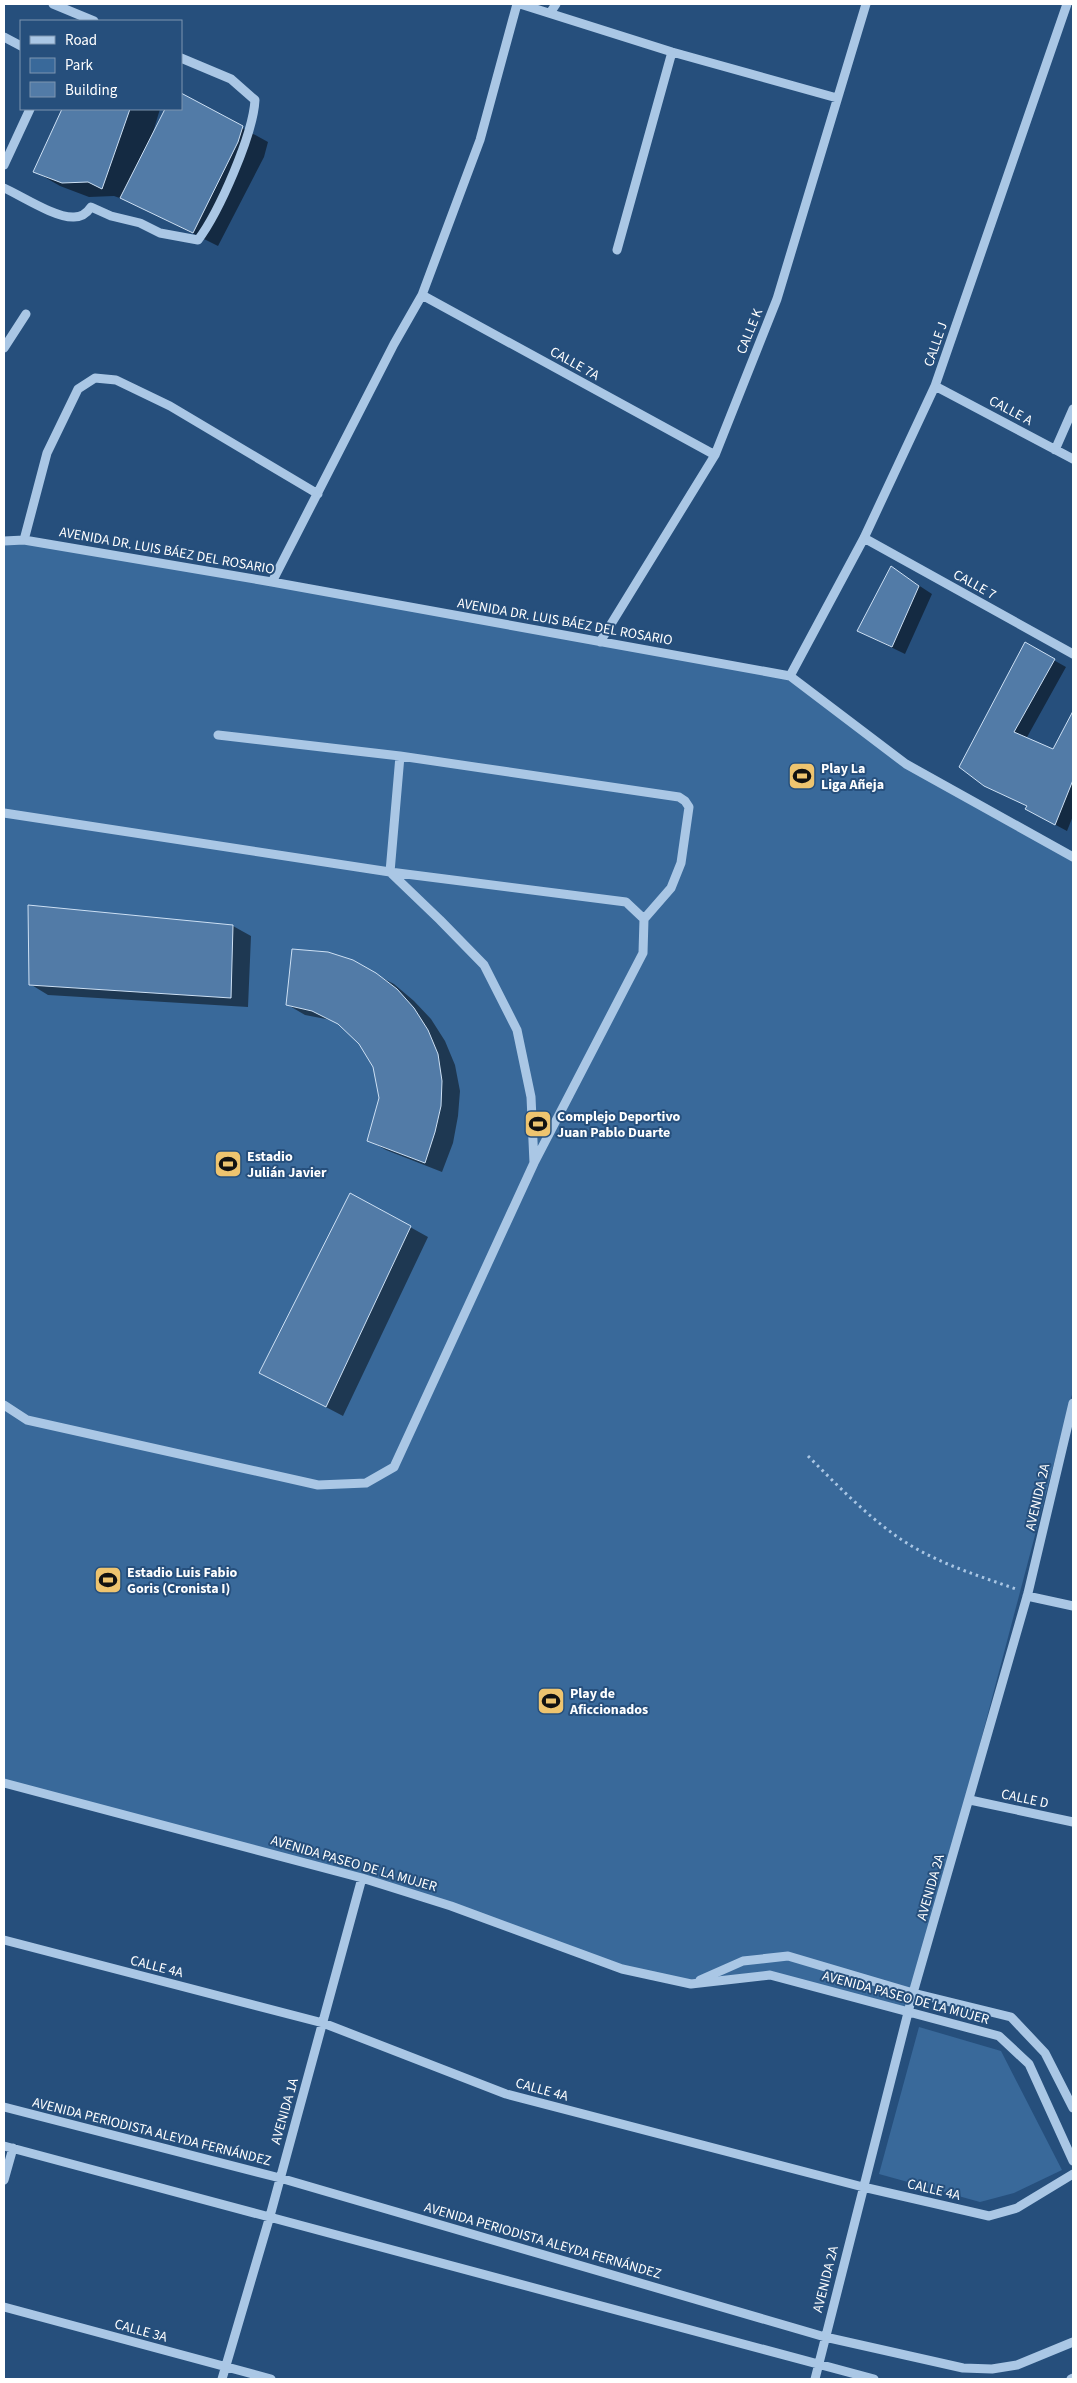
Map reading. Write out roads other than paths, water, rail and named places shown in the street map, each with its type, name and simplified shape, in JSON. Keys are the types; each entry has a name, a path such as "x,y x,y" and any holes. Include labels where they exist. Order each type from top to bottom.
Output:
{"street":[{"path":"53,4 92,20"},
{"path":"272,582 394,344 422,295 480,140 519,4 672,52 837,98"},
{"path":"550,13 556,4"},
{"name":"CALLE K","path":"600,642 715,455 776,299 866,4"},
{"name":"CALLE J","path":"790,676 864,538 935,386 1067,4"},
{"path":"4,37 20,45"},
{"path":"617,250 672,52"},
{"path":"4,188 61,215 75,218 86,214 91,207 111,216 140,223 160,233 198,240 217,210 249,129 256,100 231,79 182,58"},
{"path":"4,165 30,110"},
{"name":"CALLE 7A","path":"422,295 715,455"},
{"path":"4,348 26,314"},
{"path":"24,540 47,453 78,388 95,378 116,380 170,406 318,494"},
{"name":"CALLE A","path":"935,386 1073,459"},
{"path":"1055,450 1073,409"},
{"name":"CALLE 7","path":"864,538 1073,654"},
{"name":"AVENIDA DR. LUIS BÁEZ DEL ROSARIO","path":"4,541 24,540 272,582 790,676 906,764 1073,857"},
{"path":"4,1405 27,1420 318,1485 366,1483 394,1467 534,1163 643,952 644,919 671,888 681,863 689,808 685,801 679,797 400,756 218,734"},
{"path":"390,872 400,756"},
{"path":"4,813 390,872 626,902 644,919"},
{"path":"390,872 484,965 517,1030 531,1097 534,1163"},
{"name":"AVENIDA 2A","path":"815,2379 913,1993 1028,1595 1073,1403"},
{"path":"1028,1595 1073,1606"},
{"name":"AVENIDA PASEO DE LA MUJER","path":"4,1783 362,1878 451,1906 622,1968 691,1984 770,1975 999,2036 1028,2064 1073,2161"},
{"name":"CALLE D","path":"970,1800 1073,1822"},
{"name":"AVENIDA 1A","path":"222,2379 270,2216 362,1878"},
{"name":"CALLE 4A","path":"4,1940 323,2023 506,2094 863,2187 989,2216 1017,2208 1073,2174"},
{"name":"AVENIDA PASEO DE LA MUJER","path":"691,1984 743,1961 788,1956 913,1993 1012,2017 1045,2053 1073,2108"},
{"name":"AVENIDA PERIODISTA ALEYDA FERNÁNDEZ","path":"4,2107 280,2178 825,2337 963,2368 992,2369 1017,2364 1073,2342"},
{"path":"4,2146 270,2216 819,2366 874,2379"},
{"path":"4,2180 14,2148"},
{"name":"CALLE 3A","path":"4,2307 271,2379"}],"place":[{"name":"Play La Liga Añeja","path":"802,776"},
{"name":"Complejo Deportivo Juan Pablo Duarte","path":"538,1124"},
{"name":"Estadio Julián Javier","path":"228,1164"},
{"name":"Estadio Luis Fabio Goris (Cronista I)","path":"108,1580"},
{"name":"Play de Aficcionados","path":"551,1701"}]}
